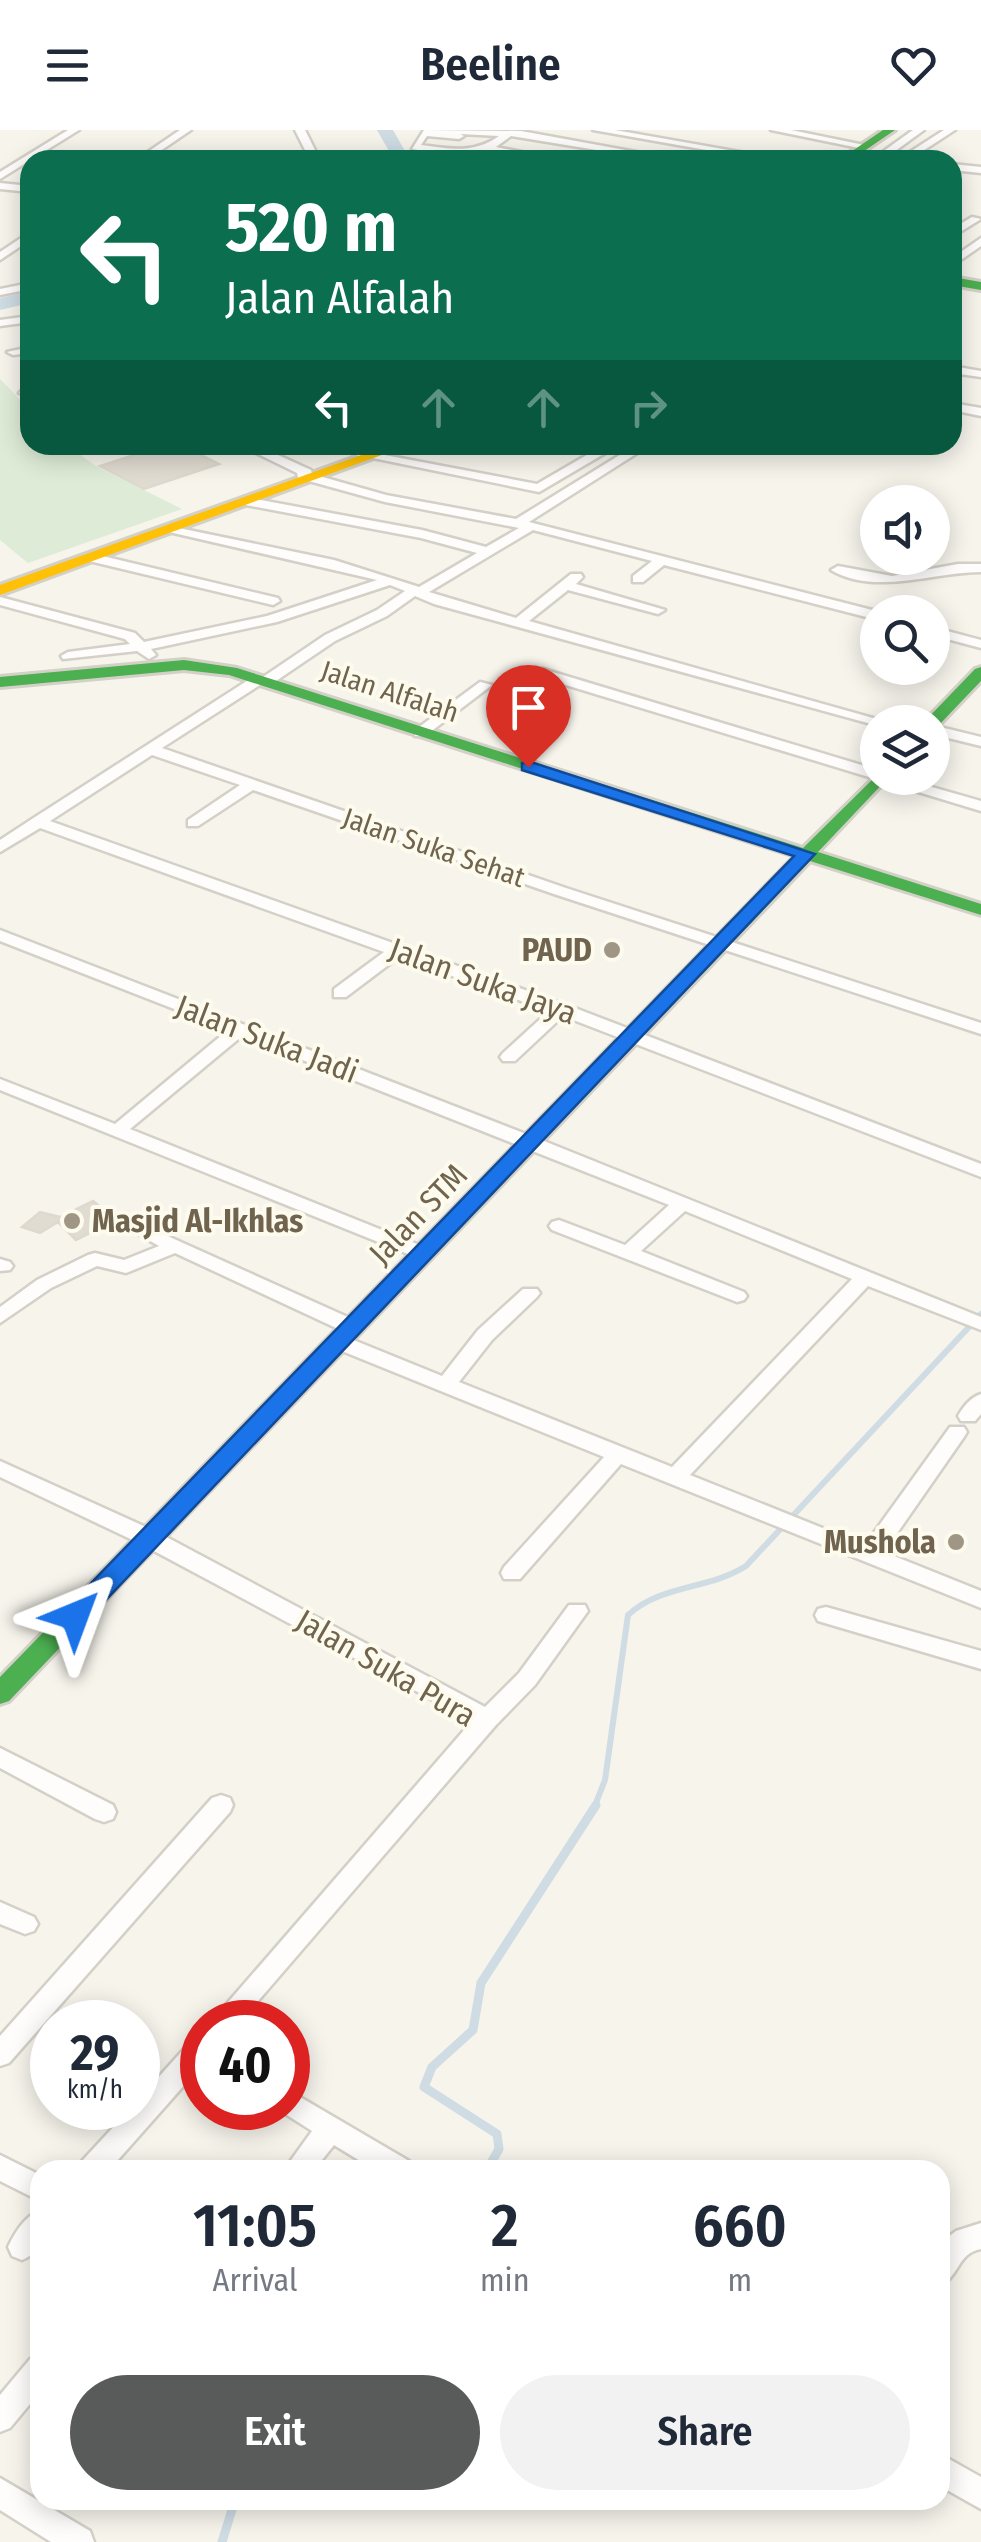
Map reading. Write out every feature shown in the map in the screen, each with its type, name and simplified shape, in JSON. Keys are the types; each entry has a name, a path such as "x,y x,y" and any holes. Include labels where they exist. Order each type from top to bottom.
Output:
{"street":[{"path":"42,150 74,130"},
{"path":"156,150 186,130"},
{"path":"448,130 509,133 614,150"},
{"path":"598,130 719,150"},
{"path":"776,130 879,140"},
{"path":"846,130 879,140"},
{"path":"888,150 920,130"},
{"path":"921,150 950,130"},
{"path":"433,150 415,147 420,135 426,132 496,140"},
{"path":"489,150 496,140 509,133"},
{"path":"962,228 976,219"},
{"path":"13,352 20,351"},
{"path":"266,455 307,476 524,525 860,611"},
{"path":"0,580 363,455"},
{"path":"383,455 480,479 543,487 596,455"},
{"path":"0,846 337,634 351,630 488,552 629,455"},
{"path":"0,590 250,502 278,487"},
{"path":"250,502 422,534 488,552"},
{"path":"174,529 390,580 438,601 860,716"},
{"path":"90,558 273,601"},
{"path":"638,580 662,560"},
{"path":"838,570 892,580 958,568 981,568"},
{"path":"68,656 149,658 284,618 390,580"},
{"path":"520,622 572,580 658,610"},
{"path":"0,601 129,635 149,658"},
{"path":"950,636 981,644"},
{"name":"Jalan Alfalah","path":"0,682 149,658 204,666 981,910"},
{"path":"538,672 860,771"},
{"path":"950,706 981,672"},
{"path":"420,733 485,685"},
{"path":"950,732 981,742"},
{"name":"Jalan Suka Sehat","path":"150,749 719,944 981,1029"},
{"path":"193,824 252,784"},
{"name":"Jalan STM","path":"0,1694 863,795"},
{"path":"943,795 981,806"},
{"name":"Jalan Suka Jaya","path":"37,822 561,1009 981,1171"},
{"name":"Jalan Suka Jadi","path":"0,936 533,1143 981,1324"},
{"path":"340,993 397,950"},
{"path":"509,1058 561,1009"},
{"path":"117,1130 241,1028"},
{"path":"2,1086 425,1254"},
{"path":"628,1253 681,1204"},
{"path":"559,1226 737,1296"},
{"path":"143,1231 445,1386 981,1600"},
{"path":"0,1316 44,1284 95,1259 126,1267 174,1246"},
{"path":"675,1477 863,1279"},
{"path":"445,1386 485,1335 530,1293"},
{"path":"870,1555 969,1417"},
{"path":"512,1573 618,1454"},
{"name":"Jalan Suka Pura","path":"0,1468 150,1538 488,1719 243,2000"},
{"path":"488,1719 527,1679 577,1611"},
{"path":"826,1616 981,1660"},
{"path":"0,1757 104,1812"},
{"path":"0,2055 222,1805"},
{"path":"0,1912 24,1924"},
{"path":"101,2160 180,2072"},
{"path":"310,2117 382,2160"},
{"path":"306,2160 329,2130"},
{"path":"0,2167 30,2183"},
{"path":"950,2251 965,2238 981,2236"},
{"path":"22,2248 30,2237"},
{"path":"0,2418 30,2381"},
{"path":"950,2475 981,2494"},
{"path":"0,2493 78,2542"}],"green space":[{"path":"0,379 20,400 20,455 80,455 182,509 28,563 0,540"}],"building":[{"path":"134,455 201,455 219,464 144,489 100,466"},
{"name":"Masjid Al-Ikhlas","path":"93,1201 116,1220 76,1240 58,1222 40,1233 22,1227 40,1212 60,1217"}],"waterway":[{"path":"385,130 396,150"},
{"path":"0,304 20,299"},
{"path":"594,1808 605,1780 628,1615 655,1598 746,1566 981,1314"},
{"path":"493,2160 499,2149 497,2134 424,2087 432,2067 473,2030 481,1983 596,1805"},
{"path":"222,2542 232,2510"}],"traffic: fast":[{"path":"859,150 890,130"},
{"path":"962,283 981,286"},
{"path":"0,682 184,665 231,671 981,910"},
{"path":"949,705 981,672"},
{"path":"0,1694 864,795"}],"traffic: slow":[{"path":"0,590 374,455"}],"place":[{"name":"PAUD","path":"612,950"},
{"name":"Masjid Al-Ikhlas","path":"72,1221"},
{"name":"Mushola","path":"956,1542"}],"route":[{"path":"75,1616 806,854 528,767"}]}
